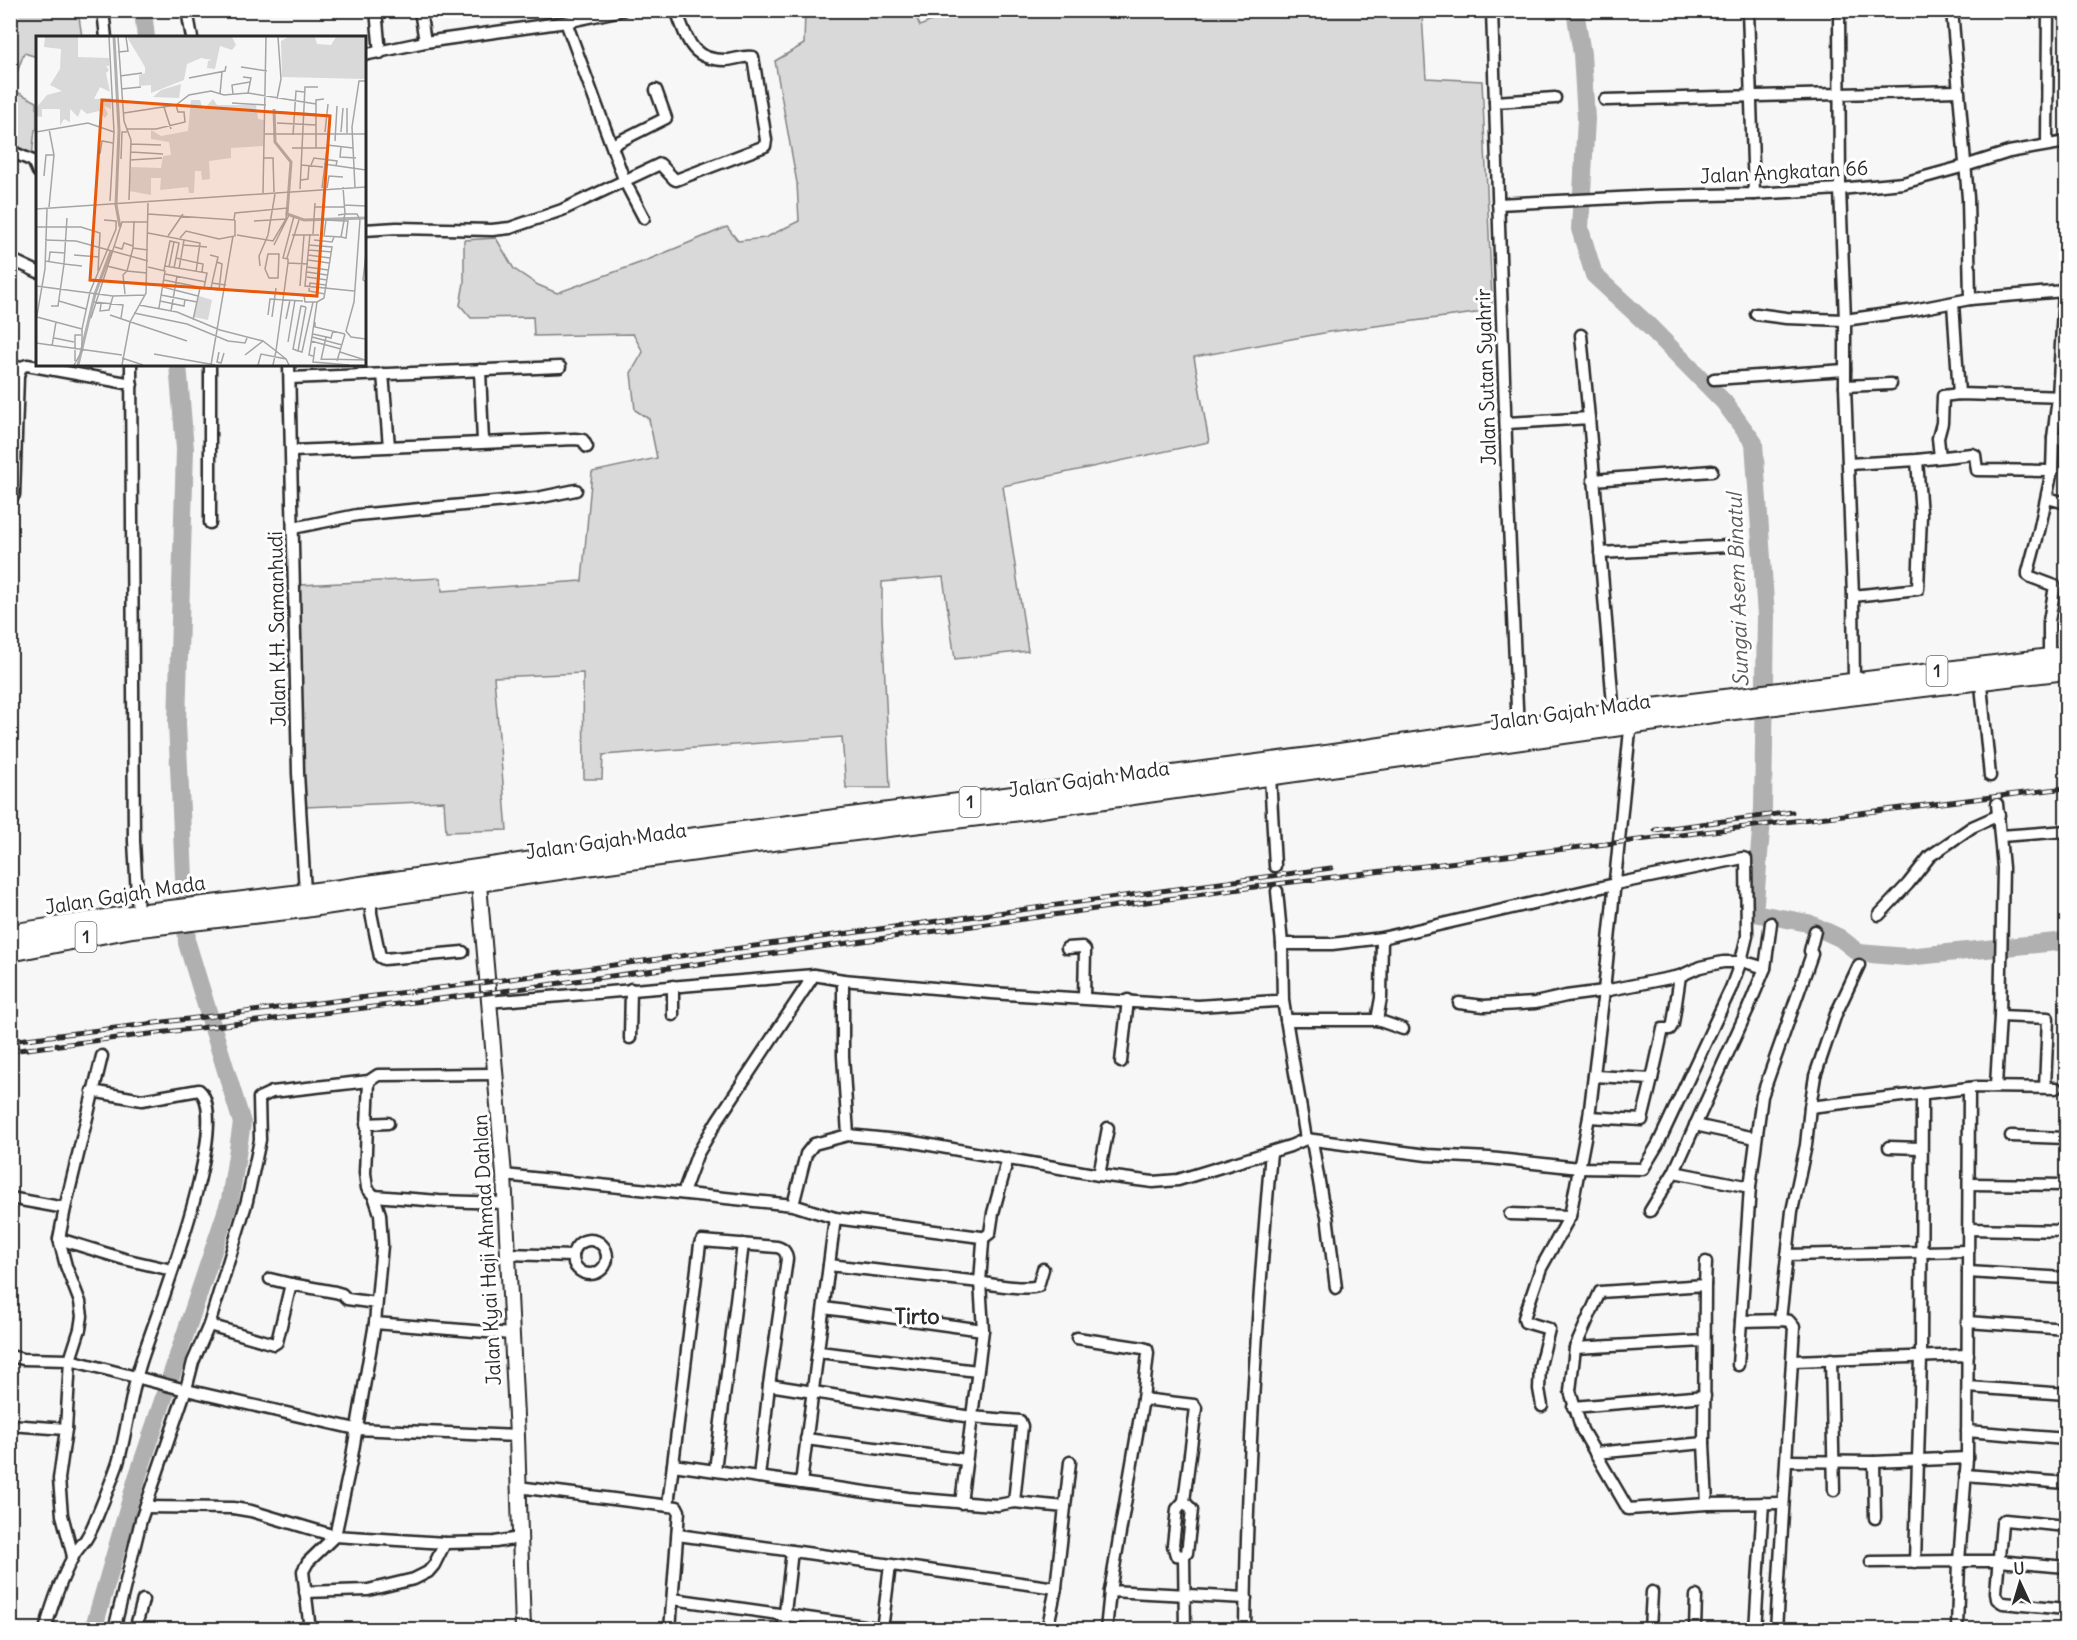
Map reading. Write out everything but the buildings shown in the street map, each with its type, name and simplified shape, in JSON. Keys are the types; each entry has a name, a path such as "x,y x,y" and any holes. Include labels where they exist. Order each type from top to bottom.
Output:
{"highway":[{"name":"Jalan Gajah Mada","path":"585,859 740,844 1020,811 1270,776 1623,719 1979,673 2058,657"},
{"name":"Jalan Gajah Mada","path":"1808,695 1854,682 1979,673 2067,670"},
{"name":"Jalan Gajah Mada","path":"10,952 132,928 161,918 207,912 305,892 479,875 1326,755 1519,735"},
{"name":"Jalan Gajah Mada","path":"207,912 304,908 371,898 479,875"},
{"name":"Jalan Gajah Mada","path":"10,934 138,914 161,918"}],"street":[{"path":"102,10 106,36"},
{"path":"187,10 192,36"},
{"path":"376,10 380,52"},
{"path":"420,10 425,42"},
{"path":"366,55 425,42 566,22 622,10"},
{"path":"366,230 502,229 562,210 660,164 676,180 763,147 766,144 753,57 725,60 699,55 688,40 676,10"},
{"name":"Jalan Sutan Syahrir","path":"1492,10 1508,502 1519,735"},
{"path":"1748,10 1754,194"},
{"path":"1839,10 1840,189 1854,682"},
{"path":"1952,10 1968,198 1970,299"},
{"path":"2047,144 2048,10"},
{"path":"566,22 625,182 645,218"},
{"path":"612,145 666,118 656,90"},
{"path":"1605,100 1841,96 1958,91"},
{"path":"1495,102 1555,98"},
{"name":"Jalan Angkatan 66","path":"1498,204 1576,199 1754,194 1903,183 2009,152 2067,142"},
{"path":"10,151 33,161 36,168"},
{"path":"10,259 36,271"},
{"path":"2058,657 2049,621 2055,586 2028,575 2047,498 2052,471 2053,438 2062,397 2064,291 2067,274"},
{"path":"1756,314 1786,318 1845,320 1970,299 2064,291"},
{"path":"1953,303 1959,394"},
{"path":"1542,1406 1539,1389 1540,1366 1549,1329 1547,1326 1525,1322 1524,1318 1540,1268 1570,1216 1589,1118 1615,884 1623,719 1600,553 1581,335"},
{"path":"14,495 18,376 21,367 27,365 132,384"},
{"path":"131,366 134,830 138,914"},
{"path":"210,366 210,523"},
{"name":"Jalan K.H. Samanhudi","path":"289,366 298,773 305,892"},
{"path":"290,378 560,366"},
{"path":"480,370 483,442"},
{"path":"1714,379 1845,370"},
{"path":"383,374 389,446"},
{"path":"1845,386 1891,384"},
{"path":"1940,457 1938,438 1942,423 1942,397 1959,394 2062,397"},
{"path":"1507,423 1589,418"},
{"path":"2053,438 2067,440"},
{"path":"292,451 580,439 586,443 587,447"},
{"path":"1849,464 1972,454 1975,455 1977,470 2052,471"},
{"path":"1853,596 1918,590 1921,515 1917,460"},
{"path":"1593,480 1712,471"},
{"path":"293,528 357,515 537,498 576,490"},
{"path":"2047,498 2067,503"},
{"path":"1600,553 1728,546"},
{"path":"1979,673 1990,776"},
{"path":"1270,776 1275,866"},
{"path":"1878,915 1908,884 1929,856 1998,809 2003,868 1996,1086"},
{"path":"2001,836 2067,831"},
{"path":"793,1205 806,1154 814,1144 848,1135 908,1141 1099,1175 1153,1182 1178,1180 1309,1140 1427,1155 1489,1158 1579,1168 1640,1170 1645,1167 1658,1144 1743,962 1747,936 1746,859 1615,884 1382,938 1332,944 1282,944"},
{"name":"Jalan Kyai Haji Ahmad Dahlan","path":"479,875 504,1175 517,1436 523,1629"},
{"path":"1277,891 1282,944 1283,1000 1309,1140 1327,1215 1336,1288"},
{"path":"371,898 371,913 380,957 384,959 463,952"},
{"path":"1650,1211 1674,1172 1763,968 1771,923"},
{"path":"1738,1365 1750,1187 1762,1096 1812,954 1810,951 1815,931"},
{"path":"1377,1020 1381,998 1382,938"},
{"path":"1067,948 1083,947 1085,950 1084,998"},
{"path":"1459,1003 1484,1006 1517,1005 1604,992 1680,976 1723,962 1743,962 1763,968"},
{"path":"1780,1320 1792,1211 1806,1145 1815,1076 1836,1014 1859,965"},
{"path":"488,1002 814,975 843,980 991,993 1198,1006 1283,1000"},
{"path":"683,1193 697,1155 717,1121 814,975"},
{"path":"1589,1118 1642,1120 1663,1029 1672,1028 1680,976"},
{"path":"843,980 843,1056 848,1135"},
{"path":"673,986 673,1016"},
{"path":"630,1038 631,989"},
{"path":"1121,1062 1128,1000"},
{"path":"1810,1107 1969,1088 2050,1087 2048,1018 2000,1016"},
{"path":"1286,1020 1377,1020 1403,1029"},
{"path":"73,1556 62,1515 59,1487 66,1429 70,1360 82,1316 80,1302 66,1266 59,1239 102,1056"},
{"path":"114,1629 141,1520 193,1362 209,1325 237,1236 259,1151 259,1098 272,1092 369,1081 378,1075 495,1074"},
{"path":"1594,1076 1653,1079"},
{"path":"310,1629 303,1579 304,1567 335,1536 375,1323 382,1245 380,1214 374,1196 367,1188 365,1173 369,1081"},
{"path":"1957,1629 1959,1561 1967,1458 1969,1088"},
{"path":"45,1629 73,1556 86,1539 97,1516 117,1463 137,1376 162,1306 204,1166 206,1102 203,1093 199,1090 142,1100 92,1091"},
{"path":"1915,1562 1921,1358 1922,1094"},
{"path":"366,1124 388,1124"},
{"path":"1695,1125 1755,1138"},
{"path":"1099,1175 1108,1128"},
{"path":"2010,1136 2067,1138"},
{"path":"1889,1147 1921,1148"},
{"path":"1245,1629 1260,1296 1271,1152"},
{"path":"982,1239 990,1233 1008,1158"},
{"path":"1674,1172 1750,1187"},
{"path":"504,1175 793,1205 835,1218 981,1237 982,1239"},
{"path":"1969,1184 2067,1185"},
{"path":"374,1196 504,1203"},
{"path":"10,1198 65,1208"},
{"path":"1510,1214 1570,1216"},
{"path":"801,1483 835,1218"},
{"path":"1968,1229 2067,1231"},
{"path":"59,1239 124,1259 172,1270"},
{"path":"961,1503 983,1330 980,1282 982,1239"},
{"path":"668,1505 702,1241 777,1247 783,1249 787,1259 769,1385 759,1477"},
{"path":"715,1470 743,1244"},
{"path":"1787,1255 1920,1254 1968,1251"},
{"path":"508,1254 572,1256"},
{"path":"1706,1262 1704,1443 1707,1504"},
{"path":"829,1265 980,1282 1003,1287 1038,1286 1043,1269"},
{"path":"1968,1272 2067,1278"},
{"path":"270,1279 341,1294 347,1299 376,1303"},
{"path":"209,1325 274,1344 277,1342 291,1284"},
{"path":"1705,1285 1600,1292 1575,1348 1570,1391 1573,1407 1582,1430 1628,1509 1707,1504 1783,1503"},
{"path":"824,1308 983,1330"},
{"path":"1741,1322 1780,1320 1789,1321 1794,1327 1776,1629"},
{"path":"1967,1322 2067,1329"},
{"path":"375,1323 511,1334"},
{"path":"1077,1338 1147,1350 1143,1399 1110,1591 1106,1629"},
{"path":"1575,1348 1704,1341"},
{"path":"819,1352 977,1371"},
{"path":"1793,1361 1968,1355"},
{"path":"10,1356 22,1359 70,1360 356,1430 517,1436"},
{"path":"1831,1359 1834,1490"},
{"path":"769,1385 971,1417 1020,1421 1022,1426 1014,1502"},
{"path":"1968,1387 2067,1394"},
{"path":"1573,1407 1705,1396"},
{"path":"1143,1399 1195,1406 1184,1501 1177,1509 1173,1545 1176,1555 1184,1556 1185,1629"},
{"path":"10,1425 66,1429"},
{"path":"1967,1431 2067,1439"},
{"path":"806,1439 966,1460"},
{"path":"1595,1453 1704,1443"},
{"path":"1787,1461 1834,1463 1967,1458"},
{"path":"1047,1629 1056,1588 1070,1462"},
{"path":"1874,1462 1875,1518"},
{"path":"673,1465 961,1503 998,1505 1014,1502 1065,1507"},
{"path":"1965,1475 2067,1483"},
{"path":"518,1487 676,1507 680,1511 670,1629"},
{"path":"1755,1629 1763,1503"},
{"path":"146,1507 233,1508 251,1511 335,1536 445,1543 495,1542 519,1538"},
{"path":"2067,1526 2005,1520 2001,1527 1997,1599 2003,1603 2067,1609"},
{"path":"678,1535 1056,1588"},
{"path":"305,1592 368,1590 414,1579 428,1572 445,1543"},
{"path":"783,1629 792,1551"},
{"path":"1871,1562 1998,1561 2067,1567"},
{"path":"673,1599 886,1629 890,1565"},
{"path":"1110,1591 1246,1598"},
{"path":"1650,1629 1652,1592"},
{"path":"1695,1629 1696,1596"},
{"path":"135,1629 143,1600"}],"shaded area":[{"path":"957,10 1405,11 1422,15 1426,78 1482,81 1491,311 1329,332 1194,357 1209,442 1003,486 1028,651 955,659 943,577 882,582 890,788 846,788 842,737 603,755 602,779 584,779 583,673 494,677 507,830 446,832 444,801 305,807 300,699 300,585 441,578 442,591 582,581 592,472 657,458 649,419 635,410 631,373 643,352 633,334 534,336 533,317 471,318 460,305 464,283 464,240 496,238 514,269 538,285 557,293 645,261 727,227 738,241 765,238 799,221 797,183 775,61 804,44 805,11 914,11 920,26"},
{"path":"11,11 78,11 82,36 36,36 36,57 24,53 11,89"},
{"path":"11,89 36,102 36,130 32,156 11,147 14,125 11,122"}],"waterway":[{"path":"143,10 146,36"},
{"name":"Sungai Asem Binatul","path":"1575,10 1582,54 1586,119 1580,229 1594,275 1647,324 1724,402 1754,443 1766,616 1763,808 1754,913 1808,923 1840,938 1859,953 1907,957 2066,941"},
{"path":"93,1630 137,1478 230,1200 242,1123 187,943 177,723 185,449 178,366"}],"railway":[{"path":"10,1051 488,993 1276,884 2066,788"},
{"path":"1655,830 1792,812"},
{"path":"10,1041 488,982 1331,868"}],"district":[{"name":"Tirto","path":"917,1316"}]}
